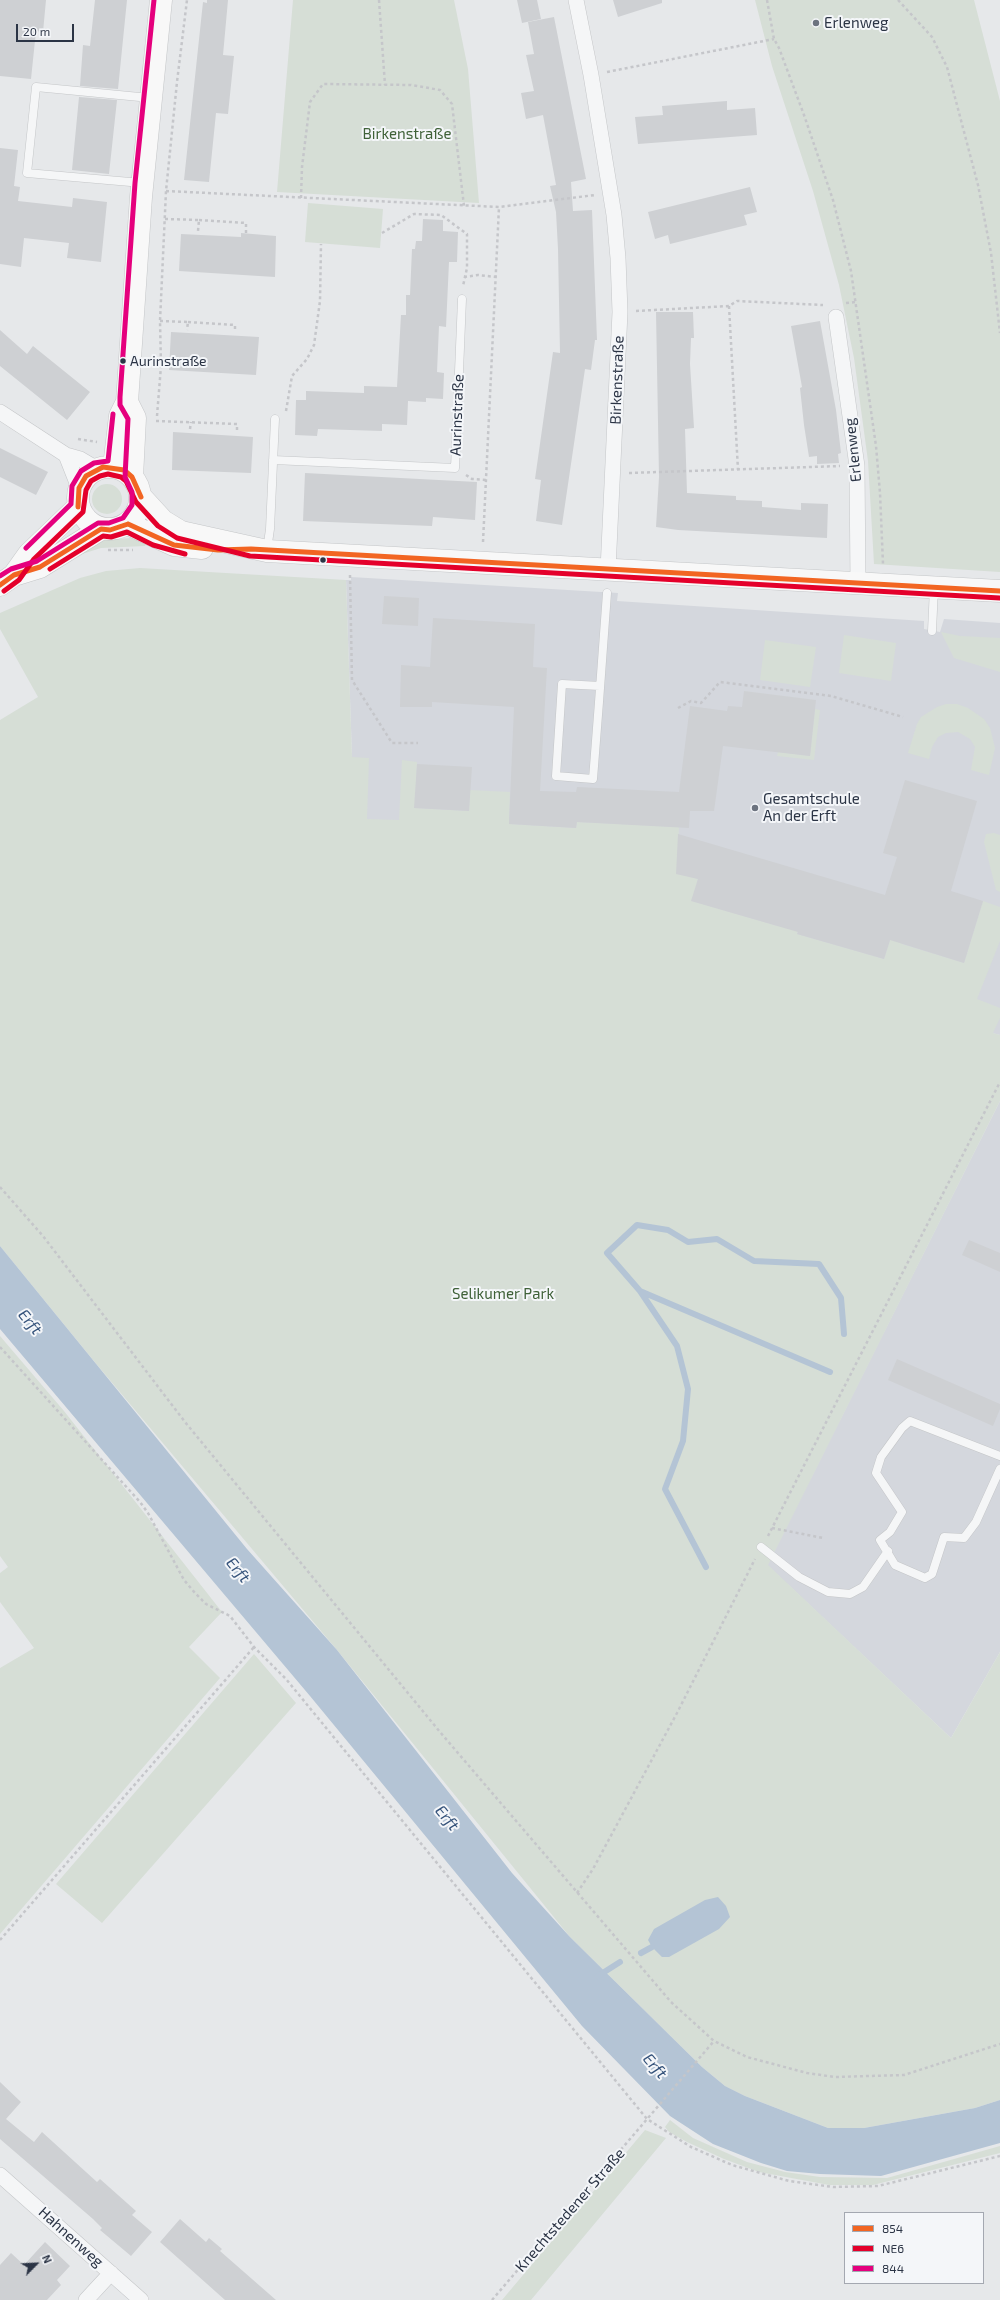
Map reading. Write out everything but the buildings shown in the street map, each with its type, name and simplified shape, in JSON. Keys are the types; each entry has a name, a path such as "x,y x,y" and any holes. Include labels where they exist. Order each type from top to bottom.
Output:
{"main road":[{"path":"114,471 120,416 127,402 142,183 160,0"},
{"path":"7,580 79,497 86,476 114,471 139,490 140,497 139,507 128,524 110,530 101,529 91,524 83,517 79,497"},
{"path":"140,497 163,521 181,532 259,550"},
{"path":"128,524 174,545 218,550 259,550 1000,591"},
{"path":"7,580 40,567 101,529"}],"street":[{"name":"Birkenstraße","path":"576,0 591,75 610,193 618,258 620,312 608,570"},
{"name":"Erlenweg","path":"839,310 857,466 858,584"},
{"path":"0,412 66,455 114,471"},
{"path":"66,455 79,497"},
{"name":"Hahnenweg","path":"0,2175 141,2300"},
{"path":"86,2300 110,2273"}],"lane":[{"path":"142,183 27,173 34,103 36,87 151,98"},
{"name":"Aurinstraße","path":"273,460 455,468 462,299"},
{"path":"259,550 270,529 276,419"},
{"path":"932,631 934,588"},
{"path":"600,686 562,684 556,776 593,779 600,686 607,593"},
{"path":"1000,1456 910,1421 902,1428 881,1457 876,1473 902,1512 890,1532 880,1540 895,1564 925,1578 932,1574 944,1537 964,1538 976,1522 1000,1469"},
{"path":"761,1547 799,1577 828,1592 850,1594 863,1587 888,1551"}],"path":[{"path":"155,427 161,366 160,321 166,191 187,0"},
{"path":"379,0 385,85"},
{"path":"767,0 774,39 802,108 833,200 851,271 871,401 880,493 883,585"},
{"path":"898,0 932,37 947,67 978,185 991,253 1000,333"},
{"path":"591,75 774,39"},
{"path":"301,198 302,166 310,102 323,84 411,85 440,90 452,104 464,206"},
{"path":"166,191 499,207 610,193"},
{"path":"481,563 487,480 499,207"},
{"path":"382,233 414,214 441,215 467,234 467,268 464,277 462,299"},
{"path":"165,219 246,223 246,234"},
{"path":"198,231 199,220"},
{"path":"276,419 286,413 292,376 307,359 314,345 320,301 321,244"},
{"path":"464,277 478,275 496,277"},
{"path":"620,312 729,306 737,301 826,305"},
{"path":"839,310 856,302"},
{"path":"729,306 738,470"},
{"path":"160,321 235,325 235,332"},
{"path":"188,322 188,330"},
{"path":"156,421 237,424 237,432"},
{"path":"190,429 191,422"},
{"path":"613,474 857,466"},
{"path":"455,468 472,478 487,480"},
{"path":"101,551 141,551"},
{"path":"349,556 352,680 392,743 418,743"},
{"path":"678,708 690,701 701,703 720,682 831,696 903,717"},
{"path":"577,1893 593,1869 677,1713 1000,1082"},
{"path":"0,1187 43,1236 185,1422 435,1726 672,2002 714,2041 747,2057 781,2067 835,2077 904,2075 1000,2044"},
{"path":"0,1347 140,1502 148,1513 184,1580 206,1604 230,1616 254,1647 286,1679 647,2119 692,2147 732,2165 774,2177 833,2187 878,2186 1000,2156"},
{"path":"772,1528 823,1538"},
{"path":"0,1940 254,1647"},
{"name":"Knechtstedener Straße","path":"492,2300 714,2041"}],"shaded area":[{"name":"Gesamtschule An der Erft","path":"351,577 618,593 617,601 924,621 924,629 940,632 944,619 1000,623 1000,1035 356,876 346,580 351,580"},
{"path":"1000,1101 1000,1652 951,1738 767,1565"}],"green space":[{"name":"Birkenstraße","path":"293,0 454,0 468,69 479,203 277,192"},
{"path":"755,0 974,0 1000,101 1000,572 874,564 868,461 854,358 839,285 813,191 772,66"},
{"path":"308,203 383,209 380,248 305,242"},
{"path":"107,484 118,488 122,499 118,510 107,514 96,510 92,499 96,488"},
{"path":"132,538 146,543 145,546 101,548 82,554 95,540"},
{"name":"Selikumer Park","path":"140,568 346,580 352,757 369,758 367,819 399,820 402,760 417,762 415,808 469,811 470,790 510,792 509,824 576,828 577,822 679,827 677,873 698,879 692,901 778,926 799,926 797,934 884,959 891,937 902,944 964,963 983,901 1000,907 1000,941 977,999 1000,1008 1000,1018 993,1033 1000,1035 1000,1101 768,1565 951,1738 1000,1652 1000,2100 975,2108 864,2128 828,2128 745,2096 725,2086 702,2067 570,1937 337,1650 98,1366 0,1246 0,720 38,697 0,629 0,613 80,578 106,571"},
{"path":"941,632 960,636 1000,638 1000,672 954,658"},
{"path":"844,635 896,643 891,681 839,673"},
{"path":"765,640 816,647 810,687 760,680"},
{"path":"946,704 957,704 968,708 984,719 990,728 995,748 989,775 971,770 975,747 970,739 958,732 946,733 938,737 932,747 929,759 908,753 917,724 921,717 937,707"},
{"path":"815,709 820,710 814,760 777,756 778,752 810,756"},
{"path":"994,833 1000,835 1000,892 996,890 984,842 986,834"},
{"path":"0,1336 64,1411 222,1612 189,1647 220,1678 0,1934 0,1668 34,1648 0,1602 0,1573 8,1567 0,1556"},
{"path":"254,1654 296,1703 102,1923 56,1884"},
{"path":"670,2120 693,2138 747,2162 785,2172 820,2177 887,2178 1000,2146 1000,2153 873,2185 829,2185 759,2172 724,2159 669,2132 665,2127"},
{"path":"645,2130 666,2138 531,2300 502,2300"}],"water":[{"name":"Erft","path":"0,1246 247,1549 337,1650 512,1873 570,1937 702,2067 725,2086 745,2096 828,2128 864,2128 975,2108 1000,2100 1000,2143 881,2176 820,2174 787,2171 761,2163 713,2144 670,2116 582,2026 310,1696 0,1329"},
{"path":"718,1897 726,1906 730,1917 719,1929 669,1957 662,1957 652,1947 648,1940 654,1929 705,1900"}],"waterway":[{"path":"830,1372 640,1291 607,1253 637,1225 668,1230 688,1242 717,1239 754,1261 819,1264 841,1298 844,1334"},
{"path":"640,1291 677,1346 688,1389 683,1441 665,1489 706,1567"},
{"path":"641,1953 652,1947"},
{"path":"598,1976 620,1962"}],"transit line":[{"name":"844","path":"0,576 11,569 37,561 98,523 109,523 123,518 132,505 132,492 125,477 128,419 120,405 120,397 135,183 154,0"},
{"name":"844","path":"26,548 71,504 72,486 81,471 94,463 108,461 113,414"},
{"name":"854","path":"78,507 79,488 86,476 103,467 124,470 132,477 141,497"},
{"name":"NE6","path":"4,591 19,580 34,559 83,512 86,490 91,481 108,474 121,477 126,481 136,502 158,526 177,538 250,556 1000,598"},
{"name":"854","path":"128,524 174,545 218,550 251,549 1000,591"},
{"name":"854","path":"0,585 14,575 40,567 101,529 110,530 128,524"},
{"name":"NE6","path":"50,569 103,536 111,537 127,532 153,545 185,554"}],"place":[{"name":"Erlenweg","path":"816,23"},
{"name":"Aurinstraße","path":"123,361"},
{"name":"Gesamtschule An der Erft","path":"755,808"}]}
